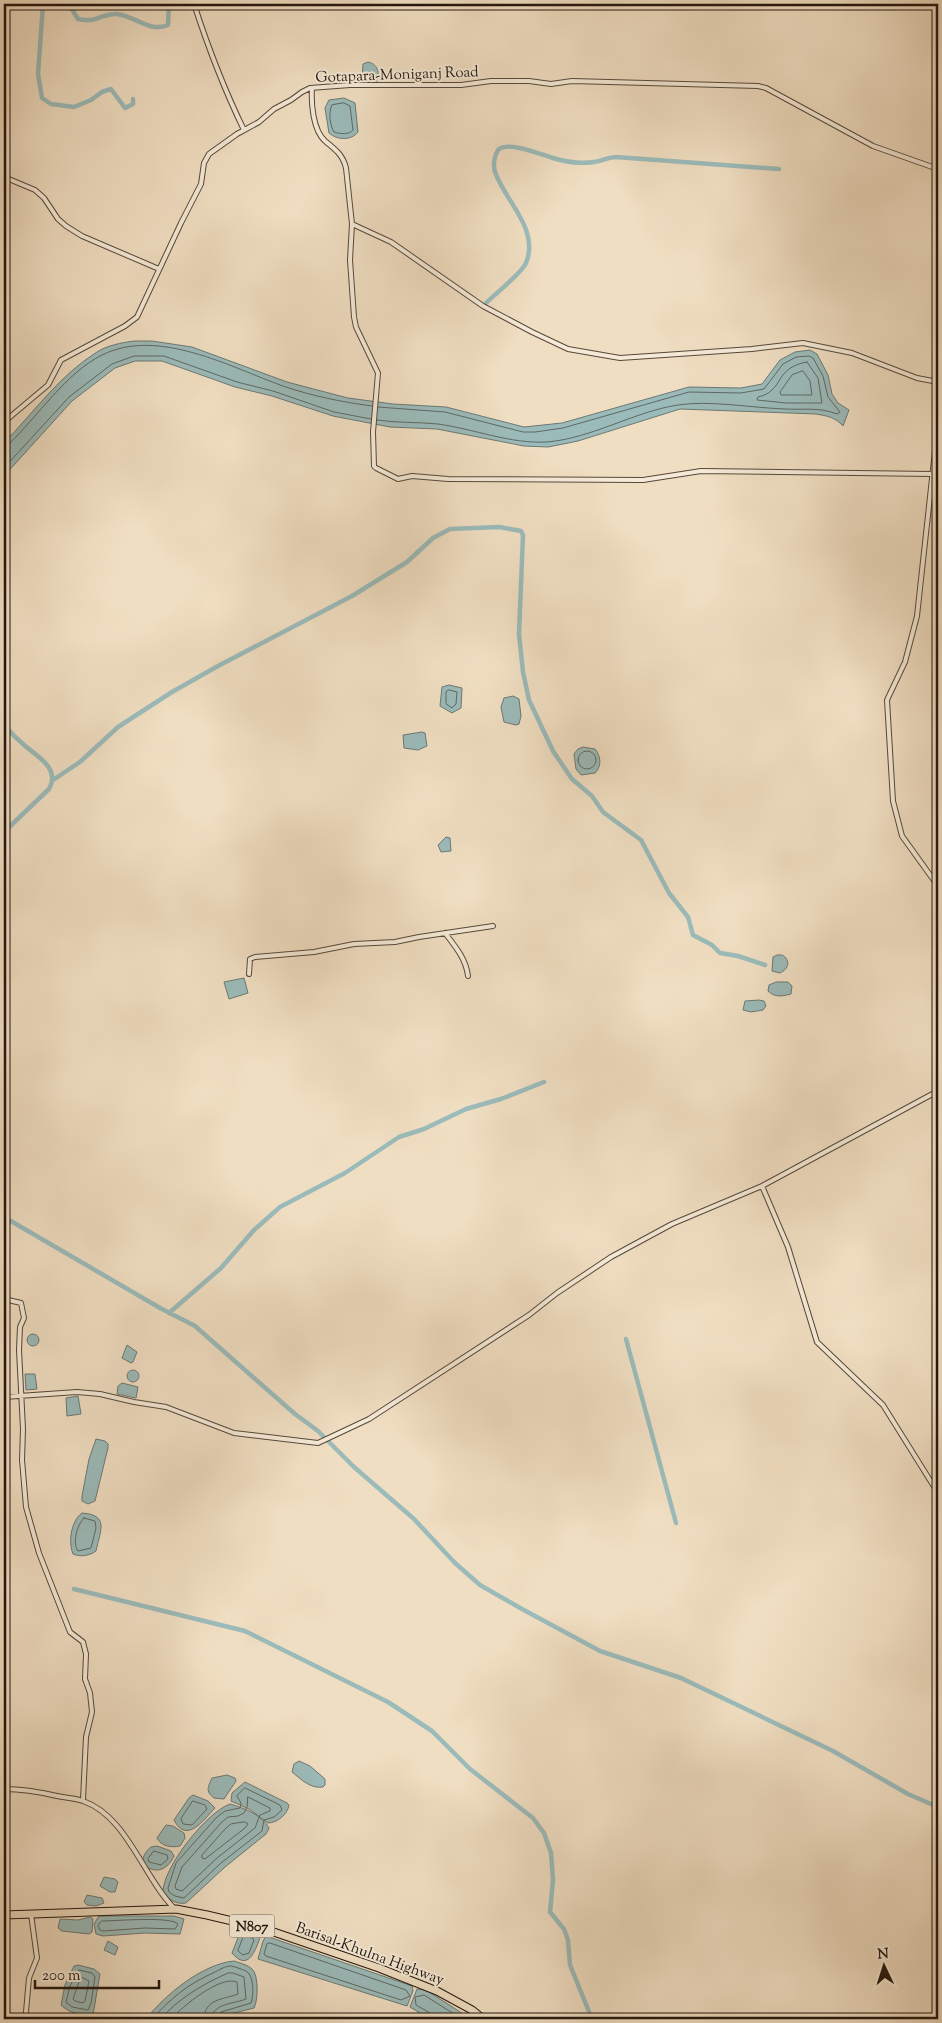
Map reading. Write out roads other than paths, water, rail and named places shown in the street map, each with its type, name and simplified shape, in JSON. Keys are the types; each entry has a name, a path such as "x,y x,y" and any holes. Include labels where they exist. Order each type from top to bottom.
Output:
{"highway":[{"name":"Barisal-Khulna Highway","path":"4,1915 176,1909 207,1915 262,1928 379,1968 437,1991 472,2010 483,2019"}],"street":[{"path":"194,4 228,99 244,130"},
{"name":"Gotapara-Moniganj Road","path":"4,422 48,385 61,360 130,323 137,317 180,223 201,184 204,163 209,154 259,122 274,109 312,88 350,85 461,85 491,81 529,81 552,84 572,81 758,86 766,88 873,146 938,169"},
{"path":"312,88 311,99 319,133 344,159 352,224 350,260 354,317 356,327 375,364 378,383 373,432 374,466 398,479 412,476 448,479 643,480 701,471 932,474"},
{"path":"4,177 35,190 44,198 58,219 82,236 159,269"},
{"path":"352,224 391,242 483,306 568,349 620,358 772,348 803,343 852,353 916,378 938,382"},
{"path":"938,449 934,451 917,616 905,662 887,700 893,801 902,836 938,886"},
{"path":"249,974 250,959 255,957 314,952 354,944 395,942 493,926"},
{"path":"445,933 461,955 467,967 468,976"},
{"path":"4,1397 77,1392 100,1394 166,1407 234,1433 318,1443 369,1419 530,1315 557,1293 610,1257 672,1224 762,1186 938,1091"},
{"path":"762,1186 788,1247 817,1342 883,1405 938,1493"},
{"path":"4,1299 21,1303 24,1318 20,1327 19,1350 22,1396 22,1460 28,1515 40,1553 70,1632 82,1642 86,1654 85,1679 90,1693 92,1712 86,1737 83,1800"},
{"path":"4,1789 37,1792 83,1800 108,1816 130,1845 155,1885 176,1909"},
{"path":"28,2019 26,2012 30,1978 37,1958 30,1914"}],"water":[{"path":"368,62 375,65 378,71 375,84 362,83 363,64"},
{"path":"344,98 355,103 358,132 348,138 336,137 329,133 325,108 329,100"},
{"path":"134,341 152,341 192,347 287,382 348,398 393,404 446,407 524,427 562,423 689,387 741,388 762,384 780,360 795,352 810,350 817,354 828,375 832,394 838,403 849,410 843,426 834,419 816,414 680,409 578,441 548,447 524,446 437,429 390,427 333,416 272,396 235,387 162,361 135,361 115,368 72,401 4,476 4,443 48,394 71,372 97,352 110,346"},
{"path":"449,685 462,688 461,708 452,713 440,706 442,687"},
{"path":"513,696 519,699 521,716 519,724 516,725 504,722 501,707 504,698"},
{"path":"425,733 427,746 418,750 404,748 403,735"},
{"path":"583,747 595,749 599,755 600,764 595,773 581,775 576,769 574,754"},
{"path":"446,837 450,838 451,851 441,852 438,845"},
{"path":"782,955 788,962 787,967 780,973 772,971 773,957"},
{"path":"244,978 248,993 229,999 224,982"},
{"path":"776,982 788,982 792,986 791,994 779,996 773,995 768,991 769,985"},
{"path":"745,1001 764,1001 766,1006 763,1010 751,1012 743,1010"},
{"path":"35,1334 38,1335 38,1345 31,1346 28,1345 27,1338 28,1335"},
{"path":"127,1345 137,1352 131,1363 122,1358"},
{"path":"131,1370 135,1370 139,1376 135,1382 131,1382 127,1378 127,1374"},
{"path":"25,1374 35,1374 37,1389 26,1390"},
{"path":"122,1383 138,1387 136,1398 117,1394 118,1386"},
{"path":"78,1396 81,1414 67,1416 66,1398"},
{"path":"96,1439 105,1441 108,1444 108,1448 95,1501 88,1504 82,1501 82,1496 89,1459"},
{"path":"82,1513 97,1517 100,1521 101,1531 96,1551 82,1556 73,1554 71,1538 75,1521"},
{"path":"299,1761 310,1766 325,1779 323,1787 310,1785 292,1772 294,1764"},
{"path":"227,1775 235,1778 236,1781 224,1799 214,1798 208,1789 212,1778"},
{"path":"245,1782 287,1803 289,1805 284,1815 278,1820 268,1823 249,1809 231,1801 232,1793"},
{"path":"193,1795 208,1801 215,1808 195,1828 184,1830 174,1820"},
{"path":"230,1804 247,1810 262,1819 269,1828 266,1834 225,1867 186,1903 179,1903 170,1899 163,1893 165,1882 178,1856 198,1829 220,1809"},
{"path":"166,1825 173,1826 184,1833 185,1838 180,1846 167,1846 157,1838"},
{"path":"157,1846 171,1851 174,1856 168,1865 160,1870 151,1869 142,1863 148,1850 151,1847"},
{"path":"104,1877 115,1879 118,1882 115,1892 110,1892 100,1886"},
{"path":"87,1895 102,1898 104,1903 96,1906 87,1905 84,1902"},
{"path":"99,1916 174,1916 184,1919 180,1934 145,1933 103,1936 96,1934 94,1924"},
{"path":"90,1917 93,1919 92,1932 89,1934 62,1931 58,1928 60,1919 78,1920"},
{"path":"241,1930 255,1933 260,1938 253,1953 247,1960 242,1960 232,1953"},
{"path":"266,1936 412,1986 413,1991 407,2006 258,1959"},
{"path":"108,1941 118,1947 115,1955 104,1950"},
{"path":"234,1961 248,1966 254,1972 257,1988 254,2008 211,2019 146,2019 163,2000 197,1974 222,1963"},
{"path":"78,1965 94,1969 100,1974 93,2015 76,2013 61,2005 65,1985 74,1966"},
{"path":"417,1989 426,1990 471,2019 430,2019 410,2007"}],"waterway":[{"path":"43,4 38,74 42,98 51,104 74,107 111,89 125,108 133,104 133,99"},
{"path":"64,4 70,6 78,19 90,20 110,14 117,14 155,27 168,25 169,4"},
{"path":"486,303 524,267 529,251 525,227 495,172 496,155 502,147 516,147 568,162 579,163 616,157 779,169"},
{"path":"53,780 80,762 118,727 172,692 352,596 407,562 433,538 450,529 499,527 521,531 523,535 519,634 523,672 529,700 553,751 572,779 592,796 603,812 641,840 669,893 688,917 693,935 712,945 720,953 738,956 765,965"},
{"path":"4,725 41,758 50,769 52,775 49,789 4,832"},
{"path":"169,1313 221,1268 254,1230 280,1207 345,1173 399,1137 424,1129 466,1109 501,1099 544,1082"},
{"path":"4,1217 160,1308 195,1326 295,1414 318,1431 354,1467 414,1519 455,1563 480,1585 600,1651 681,1678 833,1751 908,1794 938,1807"},
{"path":"626,1339 676,1523"},
{"path":"74,1589 245,1631 388,1702 432,1731 470,1769 533,1818 544,1833 551,1853 553,1880 550,1912 564,1929 568,1940 570,1965 592,2019"}]}
